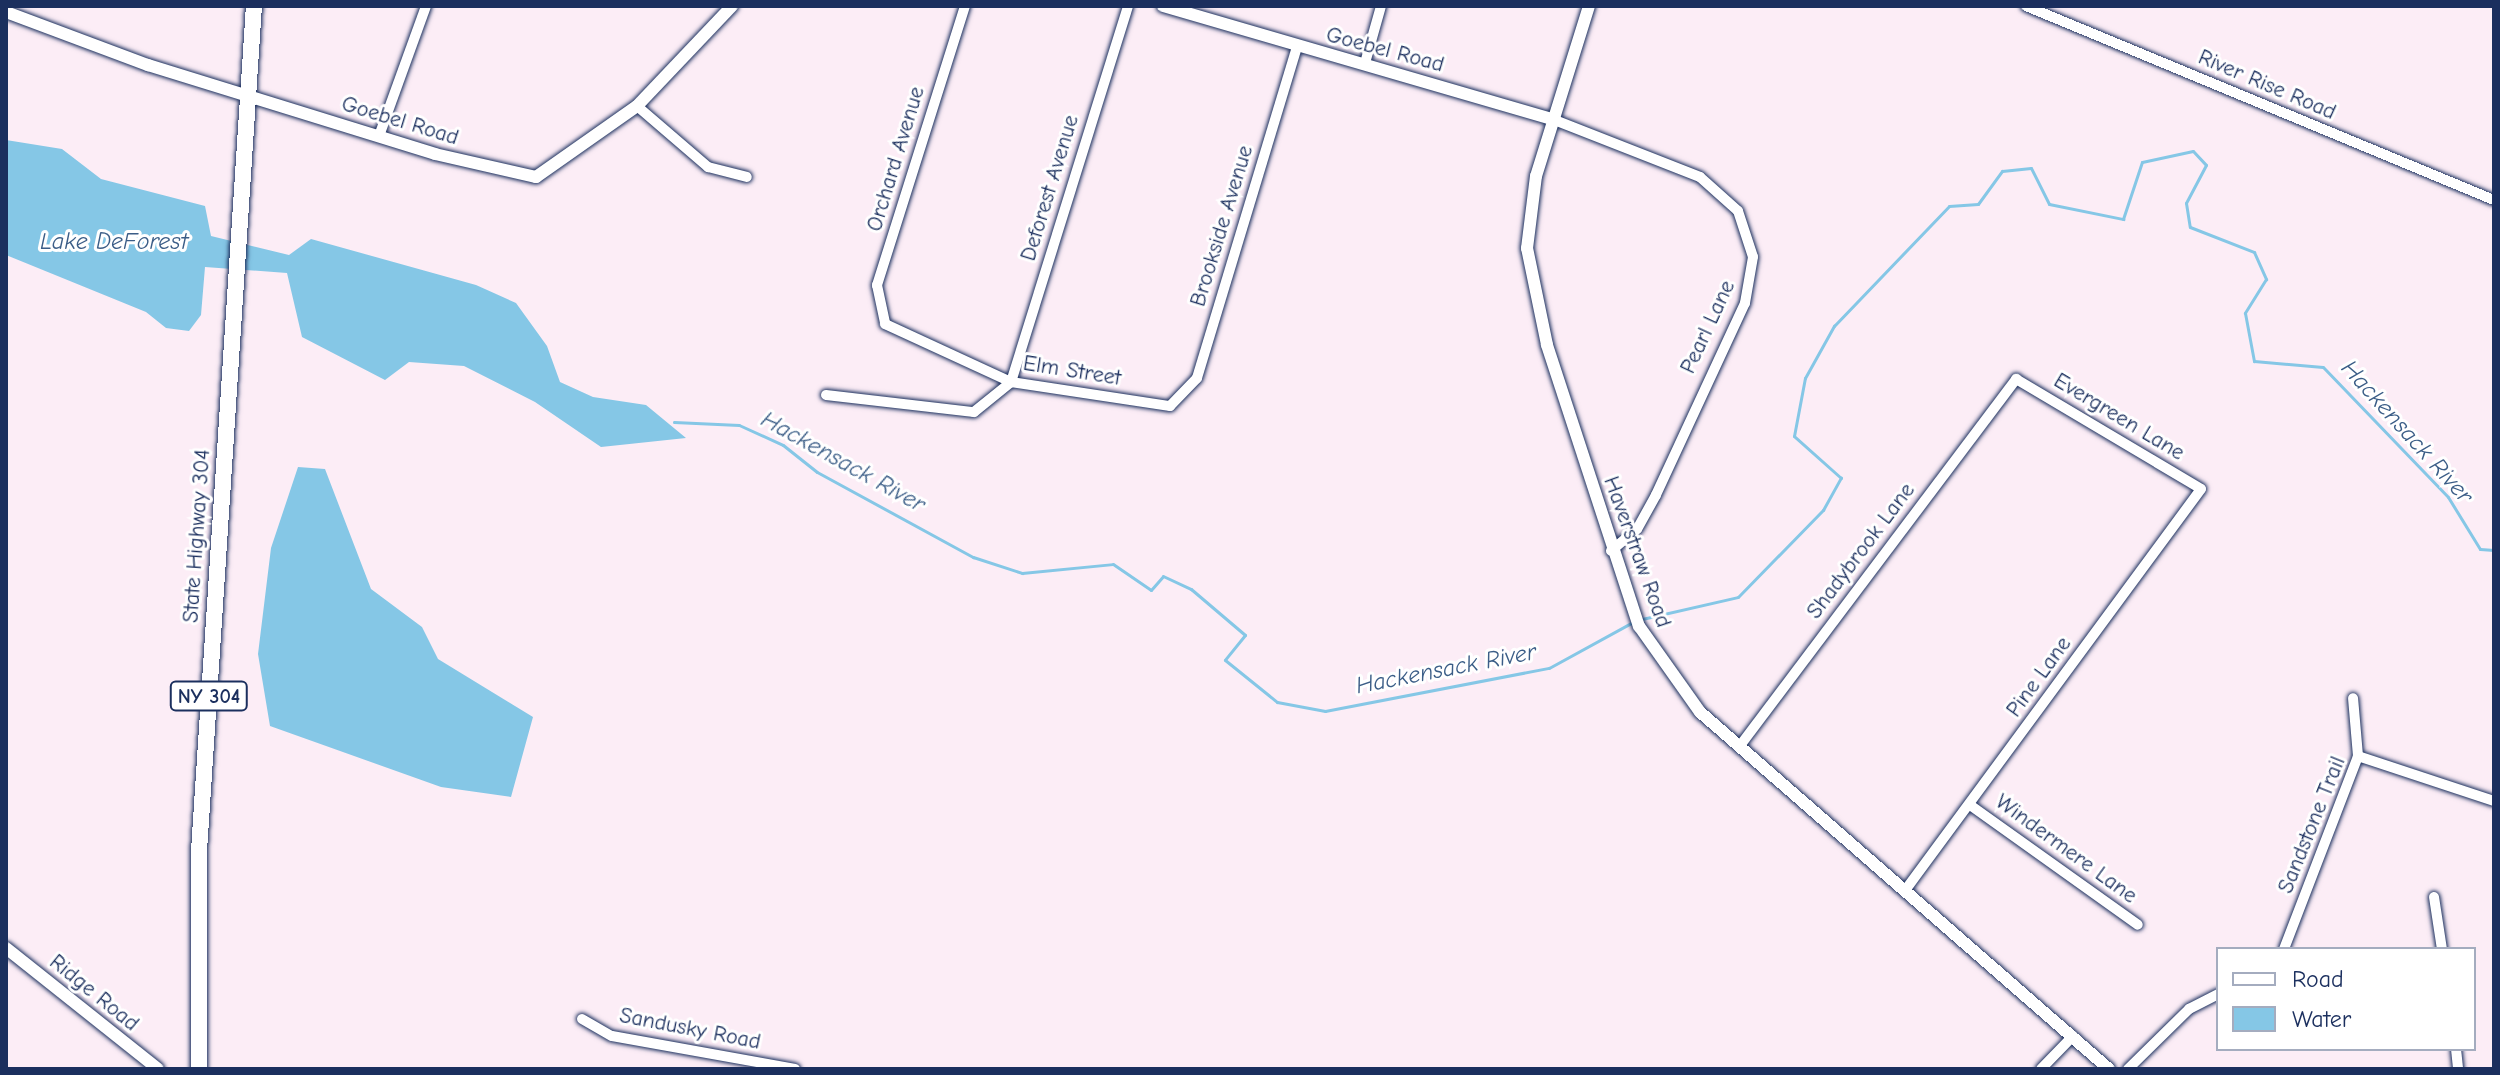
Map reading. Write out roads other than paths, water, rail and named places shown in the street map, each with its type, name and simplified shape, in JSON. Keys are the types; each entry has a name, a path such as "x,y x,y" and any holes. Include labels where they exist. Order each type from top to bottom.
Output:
{"main road":[{"name":"State Highway 304","path":"199,1069 198,866 254,6"}],"street":[{"path":"379,136 426,6"},
{"name":"Goebel Road","path":"6,12 248,96 379,136 536,177 637,106 732,6"},
{"name":"Orchard Avenue","path":"885,324 877,285 965,6"},
{"name":"Deforest Avenue","path":"1011,382 1128,6"},
{"name":"Goebel Road","path":"1163,6 1552,119"},
{"path":"1365,63 1381,6"},
{"name":"Haverstraw Road","path":"1589,6 1552,119 1528,212 1531,284 1611,551 1655,656 1739,747 1907,888 2109,1069"},
{"name":"River Rise Road","path":"2026,6 2494,200"},
{"name":"Brookside Avenue","path":"1170,406 1197,378 1297,47"},
{"path":"637,106 708,167 747,177"},
{"name":"Pearl Lane","path":"1552,119 1700,177 1738,211 1753,257 1745,303 1656,495 1637,529 1611,551"},
{"name":"Elm Street","path":"885,324 1011,382 1170,406"},
{"name":"Evergreen Lane","path":"2016,379 2201,489"},
{"name":"Shadybrook Lane","path":"1739,747 2016,379"},
{"path":"826,395 974,412 1011,382"},
{"name":"Pine Lane","path":"1907,888 2201,489"},
{"path":"2353,698 2358,756"},
{"name":"Sandstone Trail","path":"2285,947 2358,756 2494,801"},
{"name":"Windermere Lane","path":"1970,805 2138,925"},
{"path":"2434,897 2442,947"},
{"name":"Ridge Road","path":"6,948 158,1069"},
{"path":"2128,1069 2202,998 2216,994"},
{"name":"Sandusky Road","path":"582,1019 612,1036 795,1069"},
{"path":"2041,1069 2073,1036"}],"water":[{"name":"Lake DeForest","path":"6,140 62,149 101,179 205,206 211,236 289,255 311,239 476,285 516,303 547,346 560,382 593,397 646,405 686,438 601,447 535,402 464,366 409,362 385,380 302,337 287,273 205,267 201,315 189,331 166,328 146,312 6,255"},
{"path":"298,467 325,469 371,589 422,627 438,659 533,717 511,797 441,787 270,726 258,654 271,548"}],"waterway":[{"name":"Hackensack River","path":"1642,619 1738,597 1823,510 1841,478 1794,436 1805,378 1834,326 1949,206 1978,204 2002,171 2031,168 2049,204 2123,219 2142,162 2193,151 2206,165 2186,203 2190,227 2254,252 2266,279 2245,313 2254,361 2323,367 2448,497 2480,549 2494,550"},
{"name":"Hackensack River","path":"674,422 739,425 783,445 817,472 973,557 1022,573 1113,564 1151,590 1163,576 1191,589 1245,635 1225,660 1277,702 1325,711 1549,668 1635,621"}]}
